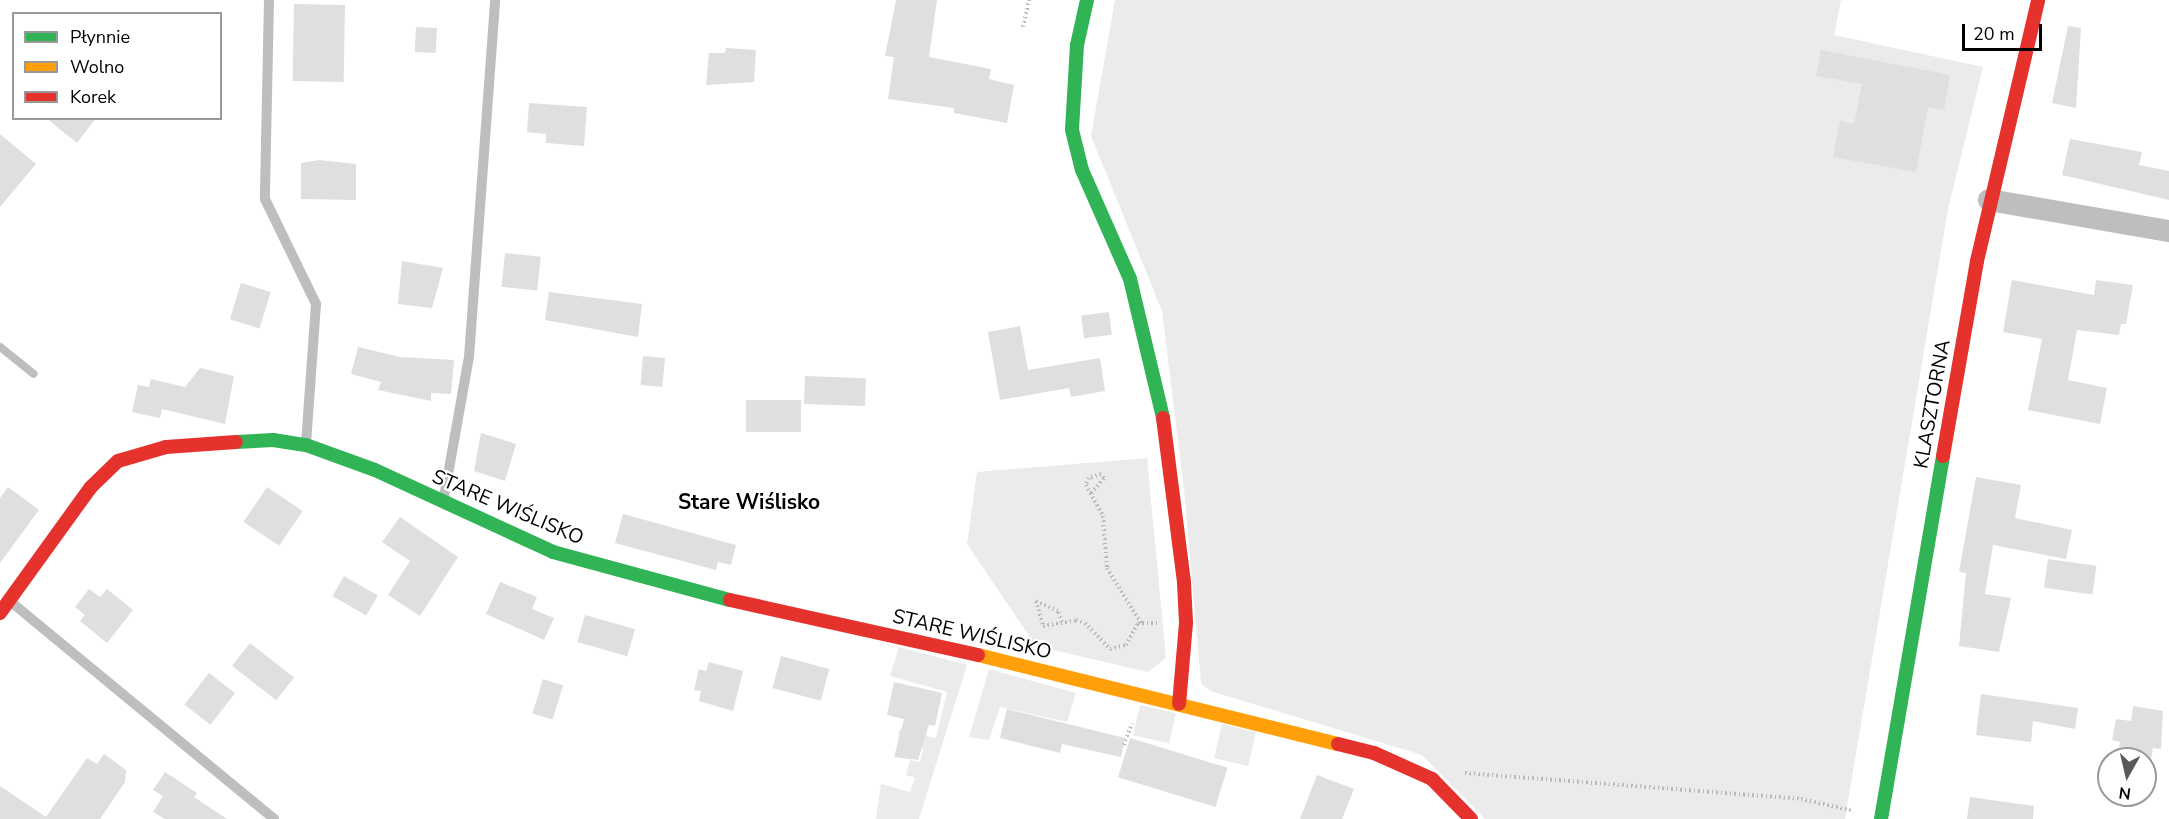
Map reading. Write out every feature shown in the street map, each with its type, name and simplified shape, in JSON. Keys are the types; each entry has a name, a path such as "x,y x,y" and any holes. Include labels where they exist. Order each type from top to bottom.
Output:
{"street":[{"path":"1087,0 1077,45 1075,149 1130,279 1160,395 1186,623 1179,704"},
{"name":"KLASZTORNA","path":"1881,819 1989,200 2038,0"},
{"path":"1989,200 2169,231"},
{"name":"STARE WIŚLISKO","path":"0,613 91,487 118,461 166,447 243,439 306,445 443,500 554,552 682,589 1179,704 1374,753 1432,778 1471,819"}],"lane":[{"path":"269,0 265,199 316,304 306,445"},
{"path":"443,500 455,456 469,357 495,0"},
{"path":"8,600 274,819"}],"path":[{"path":"1023,27 1029,0"},
{"path":"1091,493 1104,478 1101,474 1089,478 1086,485 1103,516 1107,568 1141,623"},
{"path":"1062,622 1058,611 1036,601 1043,626 1062,622 1085,623 1110,649 1126,645 1131,631 1141,623 1186,623"},
{"path":"1432,778 1438,771 1778,797 1860,812"}],"shaded area":[{"path":"1115,0 1841,0 1834,35 1983,67 1948,209 1845,819 1485,819 1422,755 1210,691 1201,683 1184,489 1162,311 1091,136"},
{"path":"1147,458 1166,658 1148,672 1036,646 967,544 977,472"},
{"path":"899,647 967,665 919,819 876,819 881,784 910,792 915,778 906,775 910,760 920,762 923,748 898,740 899,730 936,738 947,692 890,676"},
{"path":"989,669 1076,693 1067,722 1000,707 989,740 969,737"},
{"path":"1140,705 1176,713 1169,744 1133,735"},
{"path":"1222,724 1256,732 1248,766 1214,758"}],"building":[{"path":"896,0 937,0 929,57 991,69 989,79 1014,85 1007,123 954,113 954,108 888,99 894,57 885,56"},
{"path":"294,4 345,5 344,82 293,81"},
{"path":"2068,26 2081,28 2076,108 2052,103"},
{"path":"416,27 437,28 436,53 415,52"},
{"path":"726,48 756,50 754,82 706,85 709,53 725,53"},
{"path":"1821,50 1950,75 1944,110 1928,107 1916,172 1833,157 1840,121 1854,124 1862,84 1816,76"},
{"path":"529,103 587,107 584,146 546,143 546,134 527,132"},
{"path":"48,120 94,120 77,143"},
{"path":"0,134 36,164 0,207"},
{"path":"2070,139 2142,152 2139,165 2169,171 2169,200 2062,175"},
{"path":"319,160 356,164 356,200 301,199 301,163"},
{"path":"505,253 541,257 537,291 501,287"},
{"path":"402,261 443,268 432,308 398,304"},
{"path":"2012,280 2094,295 2096,280 2133,285 2126,324 2121,324 2119,335 2077,330 2068,380 2107,388 2100,424 2028,410 2042,339 2003,332"},
{"path":"241,283 271,292 260,328 230,319"},
{"path":"549,292 642,304 638,337 545,320"},
{"path":"1109,312 1112,335 1084,338 1081,315"},
{"path":"1020,326 1028,370 1100,358 1105,391 1071,397 1069,388 1000,400 988,332"},
{"path":"358,347 400,357 454,360 451,394 431,393 431,401 378,390 381,382 351,374"},
{"path":"643,356 665,358 662,387 640,385"},
{"path":"200,368 234,376 225,424 162,409 160,418 132,412 138,385 149,387 151,379 185,387"},
{"path":"805,376 866,378 865,406 804,404"},
{"path":"746,400 801,400 801,432 746,432"},
{"path":"481,433 516,444 505,481 474,471"},
{"path":"1976,477 2021,485 2015,518 2072,530 2066,559 1993,545 1985,594 2011,598 1999,652 1959,646 1966,573 1959,572"},
{"path":"8,487 39,510 0,563 0,498"},
{"path":"267,487 303,511 279,546 244,522"},
{"path":"623,514 736,545 731,565 718,562 716,570 615,543"},
{"path":"400,517 458,557 420,616 388,595 410,561 382,542"},
{"path":"2048,559 2097,566 2092,595 2044,588"},
{"path":"344,576 378,596 366,615 332,596"},
{"path":"500,582 537,597 532,609 554,618 544,640 486,614"},
{"path":"89,589 100,597 107,589 133,610 107,643 80,621 85,615 75,607"},
{"path":"585,615 635,629 627,656 577,642"},
{"path":"250,643 294,677 276,700 232,666"},
{"path":"781,656 829,669 821,701 772,688"},
{"path":"709,662 743,671 733,711 699,701 701,691 694,690 699,669 706,671"},
{"path":"209,673 235,693 210,725 184,705"},
{"path":"543,679 563,685 553,720 532,713"},
{"path":"894,682 942,693 935,726 929,725 918,760 894,757 904,719 887,715"},
{"path":"1981,694 2078,708 2075,729 2033,721 2031,742 1976,735"},
{"path":"2133,706 2163,711 2161,749 2157,747 2119,747 2120,742 2112,740 2116,719 2131,721"},
{"path":"1007,709 1125,738 1121,757 1062,744 1060,753 1000,738"},
{"path":"1130,738 1228,768 1216,807 1118,777"},
{"path":"104,754 126,770 125,782 100,819 0,819 0,786 46,817 87,758 97,764"},
{"path":"165,772 197,793 194,797 227,819 165,819 153,812 163,796 153,790"},
{"path":"1317,775 1354,789 1342,819 1300,819"},
{"path":"1970,797 2034,806 2033,819 1967,819"}],"waterway":[{"path":"0,347 34,374"}],"traffic: fast":[{"path":"1087,0 1077,45 1072,130 1082,170 1130,279 1163,418"},
{"path":"236,442 273,440 306,445 375,470 553,552 730,600"},
{"path":"1881,819 1943,456"}],"traffic: slow":[{"path":"978,655 1338,744"}],"traffic: jam":[{"path":"1943,456 1977,261 2038,0"},
{"path":"1163,418 1184,583 1186,623 1179,704"},
{"path":"0,613 91,487 118,461 166,447 236,442"},
{"path":"730,600 978,655"},
{"path":"1338,744 1374,753 1432,779 1471,819"}],"district":[{"name":"Stare Wiślisko","path":"749,502"}]}
